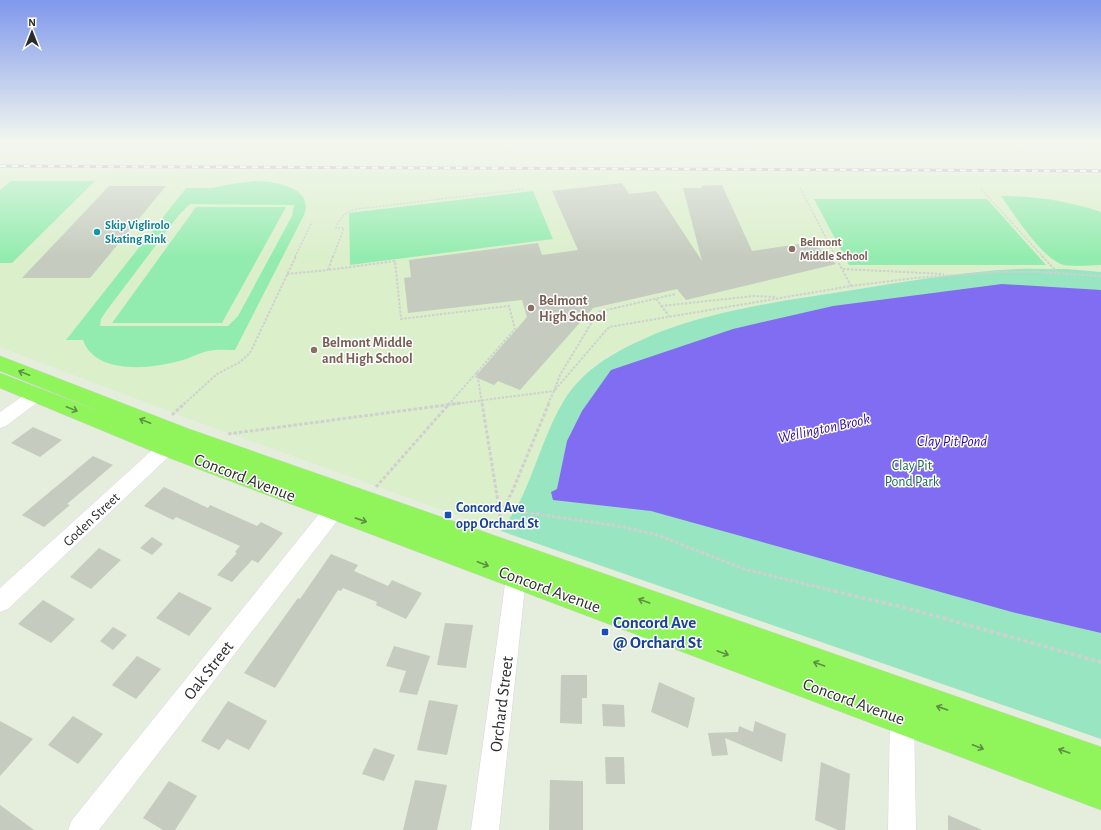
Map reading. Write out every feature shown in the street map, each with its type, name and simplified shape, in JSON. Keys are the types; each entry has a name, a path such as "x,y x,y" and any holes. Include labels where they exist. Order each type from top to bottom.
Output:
{"main road":[{"name":"Concord Avenue","path":"0,363 173,433 902,706 1101,793"},
{"name":"Concord Avenue","path":"0,380 36,394 173,433 334,510 516,577 902,706 1101,764"}],"street":[{"path":"0,421 36,394"},
{"name":"Goden Street","path":"0,602 173,433"},
{"name":"Oak Street","path":"82,830 334,510"},
{"name":"Orchard Street","path":"486,830 516,577"},
{"path":"902,706 902,830"}],"path":[{"path":"800,188 852,286"},
{"path":"328,270 344,228 336,228 341,216 347,211 525,189"},
{"path":"982,189 1057,273"},
{"path":"173,433 217,374 240,362 250,353 312,222"},
{"path":"287,274 394,261 401,319 509,306 515,329 376,487"},
{"path":"843,269 955,274"},
{"path":"225,434 554,390 609,327 669,316 852,286 955,274 999,272 1057,273 1101,276"},
{"path":"494,527 512,492 560,375 598,312 676,294"},
{"path":"661,306 754,296 783,297"},
{"path":"656,299 669,316"},
{"path":"477,372 500,514"},
{"path":"502,510 618,526 673,540 744,569 906,608 1101,662"}],"shaded area":[{"name":"Belmont Middle and High School","path":"0,180 1101,180 1101,272 1067,269 1000,270 955,274 785,300 729,311 691,321 638,341 614,352 595,366 576,384 562,403 521,500 501,531 190,419 0,347"}],"green space":[{"path":"11,181 95,181 12,263 0,263 0,190"},
{"path":"263,181 281,184 298,192 304,198 306,206 304,215 235,350 208,351 167,364 125,367 111,364 99,359 89,351 83,340 66,340 186,188 212,188 231,184","holes":["190,204 294,205 292,216 238,316 228,326 100,326 101,319 107,310 178,216"]},
{"path":"533,191 553,239 350,265 349,213"},
{"path":"1001,196 1052,200 1101,212 1101,265 1068,266 1047,255 1038,246"},
{"path":"814,199 987,199 1046,265 849,265"},
{"path":"196,207 286,207 222,323 112,323"},
{"name":"Clay Pit Pond","path":"1016,269 1067,269 1101,272 1101,739 501,531 521,499 552,423 568,395 586,374 604,360 635,343 657,333 681,325 729,311 754,306 908,281 962,274"}],"water":[{"name":"Clay Pit Pond","path":"1002,284 1101,290 1101,633 1012,612 651,511 553,500 551,492 557,489 567,441 582,411 611,370 733,329 833,306"}],"building":[{"path":"622,183 629,194 656,191 702,261 683,188 702,188 701,186 722,185 752,251 813,242 836,264 686,300 677,289 593,308 520,390 498,381 494,385 475,377 527,317 522,300 408,313 404,278 411,277 409,260 538,243 542,255 578,250 552,191"},
{"name":"Skip Viglirolo Skating Rink","path":"109,186 166,186 90,278 22,278"},
{"path":"33,427 62,440 40,457 11,443"},
{"path":"93,456 113,465 67,504 70,505 44,527 22,515"},
{"path":"164,487 208,508 210,505 257,526 261,522 283,533 258,563 252,560 232,582 217,575 237,553 235,552 240,546 176,517 173,520 144,506"},
{"path":"152,537 163,544 152,555 140,548"},
{"path":"99,548 121,560 91,589 70,577"},
{"path":"331,554 358,565 354,571 388,586 392,580 422,593 406,619 376,605 377,602 343,588 341,591 338,590 275,688 244,673 298,598 300,599"},
{"path":"179,592 212,608 189,636 156,618"},
{"path":"43,600 75,619 51,643 18,624"},
{"path":"445,623 473,625 466,668 437,665"},
{"path":"113,627 127,635 113,650 100,641"},
{"path":"394,646 430,656 417,695 399,692 406,671 386,666"},
{"path":"137,656 161,669 136,699 112,685"},
{"path":"561,675 587,675 587,698 582,698 582,724 560,723"},
{"path":"659,682 695,698 688,728 651,712"},
{"path":"429,700 458,705 447,755 417,750"},
{"path":"228,701 267,721 249,750 227,739 219,750 201,741"},
{"path":"602,704 624,705 625,727 603,726"},
{"path":"73,716 103,734 78,764 48,745"},
{"path":"0,721 33,739 0,776"},
{"path":"755,721 786,734 782,762 725,738 728,755 712,756 708,733 738,732 739,726 753,732"},
{"path":"374,748 395,755 384,781 362,774"},
{"path":"605,757 624,757 625,784 606,784"},
{"path":"821,762 850,774 845,830 838,830 815,820"},
{"path":"415,780 447,785 437,830 403,830"},
{"path":"550,780 583,781 583,830 549,830"},
{"path":"169,781 197,796 175,830 163,830 143,818"},
{"path":"0,805 34,830 0,830"},
{"path":"948,815 982,830 948,830"}],"place":[{"name":"Skip Viglirolo Skating Rink","path":"97,232"},
{"name":"Belmont Middle School","path":"792,249"},
{"name":"Belmont High School","path":"531,308"},
{"name":"Belmont Middle and High School","path":"314,350"},
{"name":"Concord Ave opp Orchard St","path":"448,515"},
{"name":"Concord Ave @ Orchard St","path":"605,632"}],"water label":[{"name":"Wellington Brook","path":"824,428"}],"park label":[{"name":"Clay Pit Pond Park","path":"912,474"}]}
